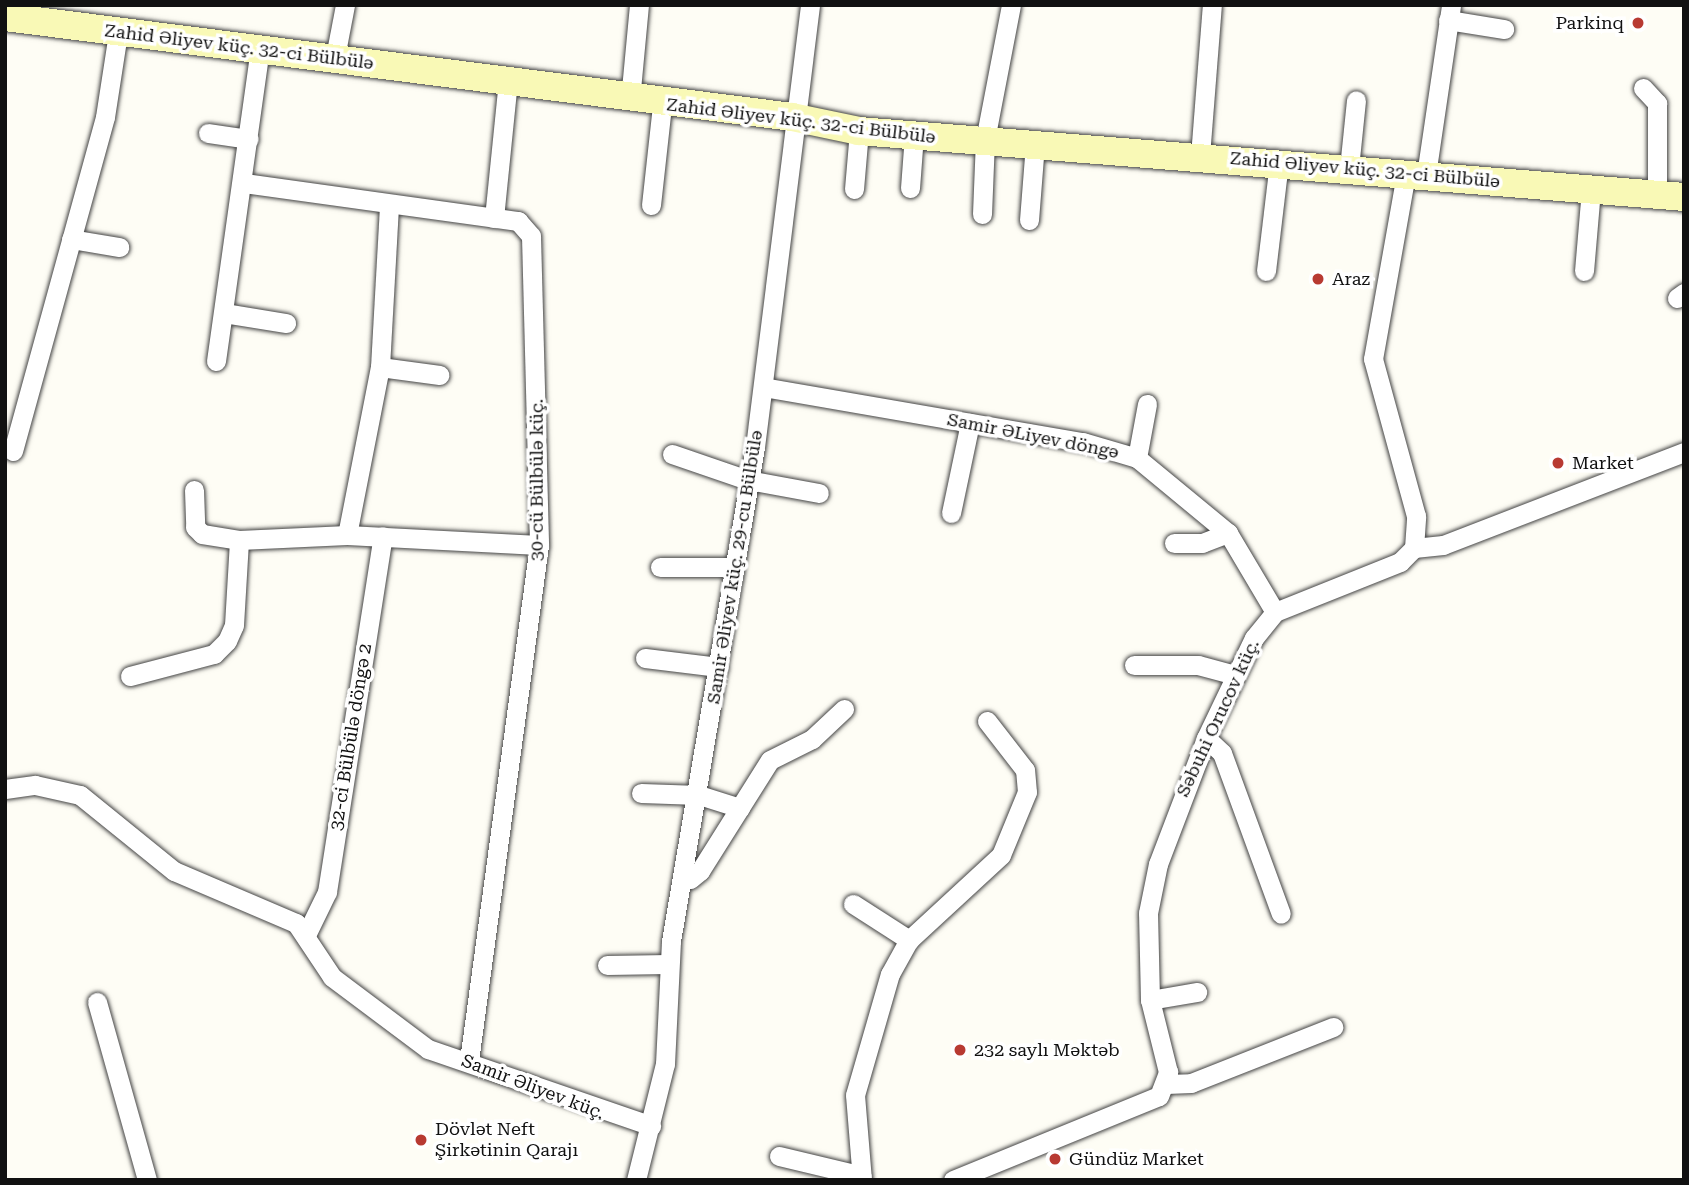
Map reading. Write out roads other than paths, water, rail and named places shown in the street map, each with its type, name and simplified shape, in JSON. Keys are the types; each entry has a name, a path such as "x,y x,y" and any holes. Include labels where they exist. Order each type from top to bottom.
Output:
{"street":[{"path":"335,57 345,5"},
{"path":"630,100 639,5"},
{"name":"Samir Əliyev küç. 29-cu Bülbülə","path":"636,1180 651,1126 668,1032 668,964 699,794 763,387 792,117 810,5"},
{"path":"982,215 985,140 1010,5"},
{"path":"1200,156 1212,5"},
{"path":"1414,548 1416,516 1373,359 1450,13 1504,29"},
{"name":"Zahid Əliyev küç. 32-ci Bülbülə","path":"5,17 118,33 335,57 662,105 792,117 859,131 1279,162 1670,196"},
{"path":"13,451 105,117 118,33"},
{"path":"216,361 244,183 260,47"},
{"path":"494,218 508,81"},
{"path":"1643,88 1657,103 1670,196"},
{"path":"1349,168 1356,100"},
{"path":"651,205 662,105"},
{"path":"853,189 859,131"},
{"path":"208,133 249,139"},
{"path":"910,188 914,135"},
{"path":"1029,220 1035,144"},
{"path":"1266,271 1279,162"},
{"name":"30-cü Bülbülə küç.","path":"244,183 518,221 531,236 539,545 469,1060"},
{"path":"1584,271 1591,190"},
{"path":"347,535 380,367 389,204"},
{"path":"71,239 119,247"},
{"path":"224,313 286,323"},
{"path":"380,367 439,375"},
{"name":"Samir ƏLiyev döngə","path":"763,387 970,423 1137,458 1228,533 1275,612"},
{"path":"1137,458 1147,404"},
{"path":"951,513 970,423"},
{"path":"1275,612 1400,562 1414,548 1443,545 1684,452"},
{"path":"672,454 748,480 819,493"},
{"path":"194,491 195,527 202,534 239,540 347,535 539,545"},
{"path":"1174,543 1228,533"},
{"name":"32-ci Bülbülə döngə 2","path":"307,933 327,892 383,536"},
{"path":"130,676 214,654 227,641 234,625 239,540"},
{"path":"660,567 734,567"},
{"name":"Səbuhi Orucov küç.","path":"1166,1084 1150,1000 1146,938 1155,877 1206,738 1236,675 1275,612"},
{"path":"645,658 718,667"},
{"path":"1133,664 1198,665 1236,675"},
{"path":"685,875 690,879 701,871 770,760 812,739 844,709"},
{"path":"779,1156 862,1178 855,1095 890,974 909,940 1001,855 1027,792 1025,770 988,721"},
{"path":"1206,738 1222,753 1281,914"},
{"name":"Samir Əliyev küç.","path":"5,789 35,785 80,794 174,871 281,915 307,933 332,977 428,1049 469,1060 651,1126"},
{"path":"641,793 699,794 740,808"},
{"path":"853,904 909,940"},
{"path":"607,965 668,964"},
{"path":"1150,1000 1197,992"},
{"path":"97,1002 147,1180"},
{"path":"953,1180 1152,1101 1166,1084 1191,1083 1333,1027"}],"place":[{"name":"Parkinq","path":"1638,23"},
{"name":"Araz","path":"1318,279"},
{"name":"Market","path":"1558,463"},
{"name":"232 saylı Məktəb","path":"960,1050"},
{"name":"Dövlət Neft Şirkətinin Qarajı","path":"421,1140"},
{"name":"Gündüz Market","path":"1055,1159"}]}
